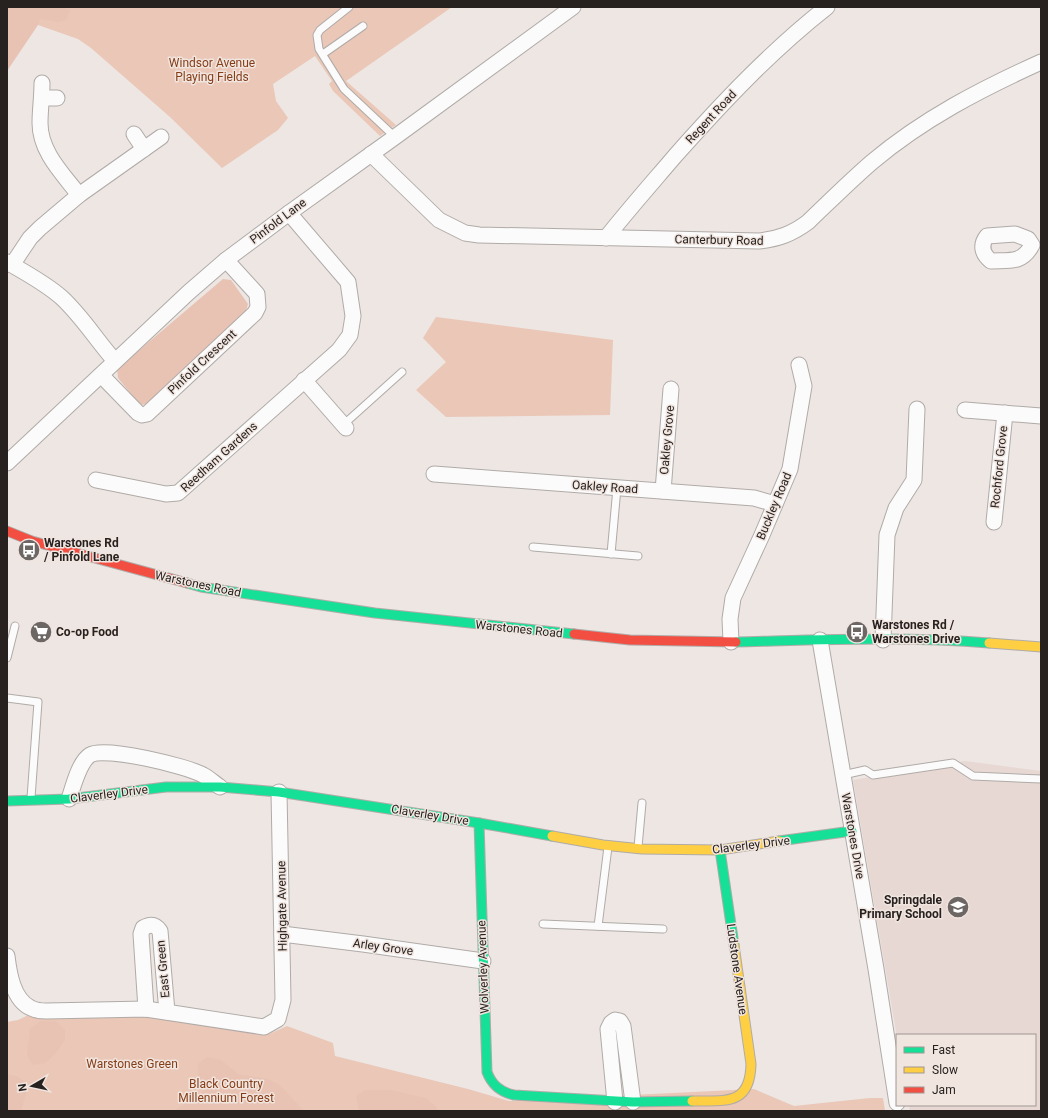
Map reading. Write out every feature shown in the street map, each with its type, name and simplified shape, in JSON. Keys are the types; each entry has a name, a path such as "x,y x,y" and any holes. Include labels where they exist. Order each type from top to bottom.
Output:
{"street":[{"name":"Pinfold Lane","path":"7,463 189,292 226,260 572,7"},
{"name":"Regent Road","path":"606,238 718,107 793,35 827,7"},
{"name":"Canterbury Road","path":"371,154 439,220 465,233 479,235 759,242 783,237 796,231 808,222 872,162 922,125 951,106 995,82 1041,62"},
{"path":"42,83 40,124 42,138 54,163 79,195"},
{"path":"42,98 57,98"},
{"path":"134,134 144,149"},
{"path":"115,361 61,297 46,285 10,263 40,228 79,195 161,137"},
{"name":"Reedham Gardens","path":"96,480 166,494 178,493 339,350 350,336 353,316 348,282 289,213"},
{"name":"Pinfold Crescent","path":"101,375 138,413 142,415 146,414 255,313 258,307 257,294 226,260"},
{"name":"Buckley Road","path":"731,642 730,619 733,598 790,469 804,386 799,365"},
{"path":"304,380 344,427"},
{"name":"Oakley Grove","path":"663,491 670,389"},
{"path":"883,640 887,535 896,508 914,480 918,409"},
{"name":"Rochford Grove","path":"965,410 1041,416"},
{"name":"Rochford Grove","path":"994,522 1005,413"},
{"name":"Oakley Road","path":"434,474 754,498 775,504"},
{"name":"Warstones Road","path":"7,531 32,541 201,587 375,613 487,626 630,640 731,642 820,640 967,641 1041,647"},
{"name":"Warstones Drive","path":"820,640 876,969 896,1098"},
{"path":"69,799 74,782 84,762 90,755 102,752 118,753 160,761 202,774 220,787"},
{"name":"Claverley Drive","path":"7,801 69,799 166,787 220,787 279,792 638,849 720,850 852,831"},
{"name":"Highgate Avenue","path":"278,1019 283,1000 279,792"},
{"name":"Wolverley Avenue","path":"479,823 487,1072 489,1079 494,1085 505,1093 514,1095 615,1102"},
{"name":"Ludstone Avenue","path":"633,1102 731,1100 739,1096 747,1087 751,1077 751,1064 720,850"},
{"name":"East Green","path":"146,1009 142,934 143,928 148,925 154,926 160,931 167,1012"},
{"name":"Arley Grove","path":"282,934 483,961"},
{"name":"East Green","path":"7,956 12,980 20,998 24,1004 32,1009 46,1011 146,1009 264,1027 278,1019"},
{"path":"615,1020 620,1021 623,1026 633,1102 615,1102 608,1029 611,1023 615,1020"}],"lane":[{"path":"349,7 320,30 316,35 319,48 344,89 395,137"},
{"path":"323,54 363,26"},
{"path":"344,427 402,372"},
{"path":"611,554 617,488"},
{"path":"533,547 638,556"},
{"path":"7,658 15,626"},
{"path":"7,698 38,702 30,801"},
{"path":"843,775 865,770 873,775 953,763 974,776 1041,779"},
{"path":"638,849 642,803"},
{"path":"598,926 608,845"},
{"path":"543,924 663,929"}],"shaded area":[{"name":"Springdale Primary School","path":"965,761 1041,771 1041,1111 910,1111 909,1106 1036,1106 1036,1034 896,1034 853,780"}],"green space":[{"name":"Windsor Avenue Playing Fields","path":"7,7 452,7 346,81 396,125 380,136 333,91 329,84 332,81 315,56 273,84 276,101 288,118 278,130 222,168 170,117 91,48 78,39 38,25 11,25"},
{"path":"7,7 62,7 70,10 66,20 60,22 40,19 38,25 7,71"},
{"path":"223,279 231,280 248,304 246,311 147,404 140,405 118,378 117,369"},
{"path":"436,317 613,340 610,415 446,417 416,390 446,362 423,338"},
{"name":"Warstones Green","path":"33,1013 45,1016 154,1017 222,1025 269,1034 287,1026 333,1043 335,1056 468,1089 509,1101 754,1089 794,1106 883,1098 885,1111 7,1111 7,1022 18,1020"},
{"path":"41,1021 56,1021 65,1030 65,1040 55,1054 45,1063 33,1065 27,1055 30,1029"},
{"name":"Black Country Millennium Forest","path":"207,1057 221,1060 238,1074 268,1079 280,1085 304,1111 174,1111 202,1093 206,1085 198,1076 198,1064"},
{"path":"7,1074 16,1076 29,1084 21,1111 7,1111"},
{"path":"365,1090 390,1090 426,1098 437,1108 437,1111 359,1111 356,1096"}],"traffic: fast":[{"path":"187,583 201,587 375,613 574,634"},
{"path":"736,642 894,639 989,643"},
{"path":"7,801 69,799 166,787 220,787 279,792 479,823 552,836"},
{"path":"479,823 487,1072 491,1081 501,1090 514,1095 633,1102 692,1101"},
{"path":"779,841 852,831"},
{"path":"720,850 734,945"}],"traffic: slow":[{"path":"989,643 1041,647"},
{"path":"552,836 603,845 642,849 720,850 779,841"},
{"path":"692,1101 715,1101 733,1098 746,1088 749,1078 751,1064 734,945"}],"traffic: jam":[{"path":"7,531 32,541 187,583"},
{"path":"574,634 630,640 736,642"}],"place":[{"name":"Warstones Rd / Pinfold Lane","path":"29,550"},
{"name":"Co-op Food","path":"41,632"},
{"name":"Warstones Rd / Warstones Drive","path":"857,632"},
{"name":"Springdale Primary School","path":"958,907"}]}
